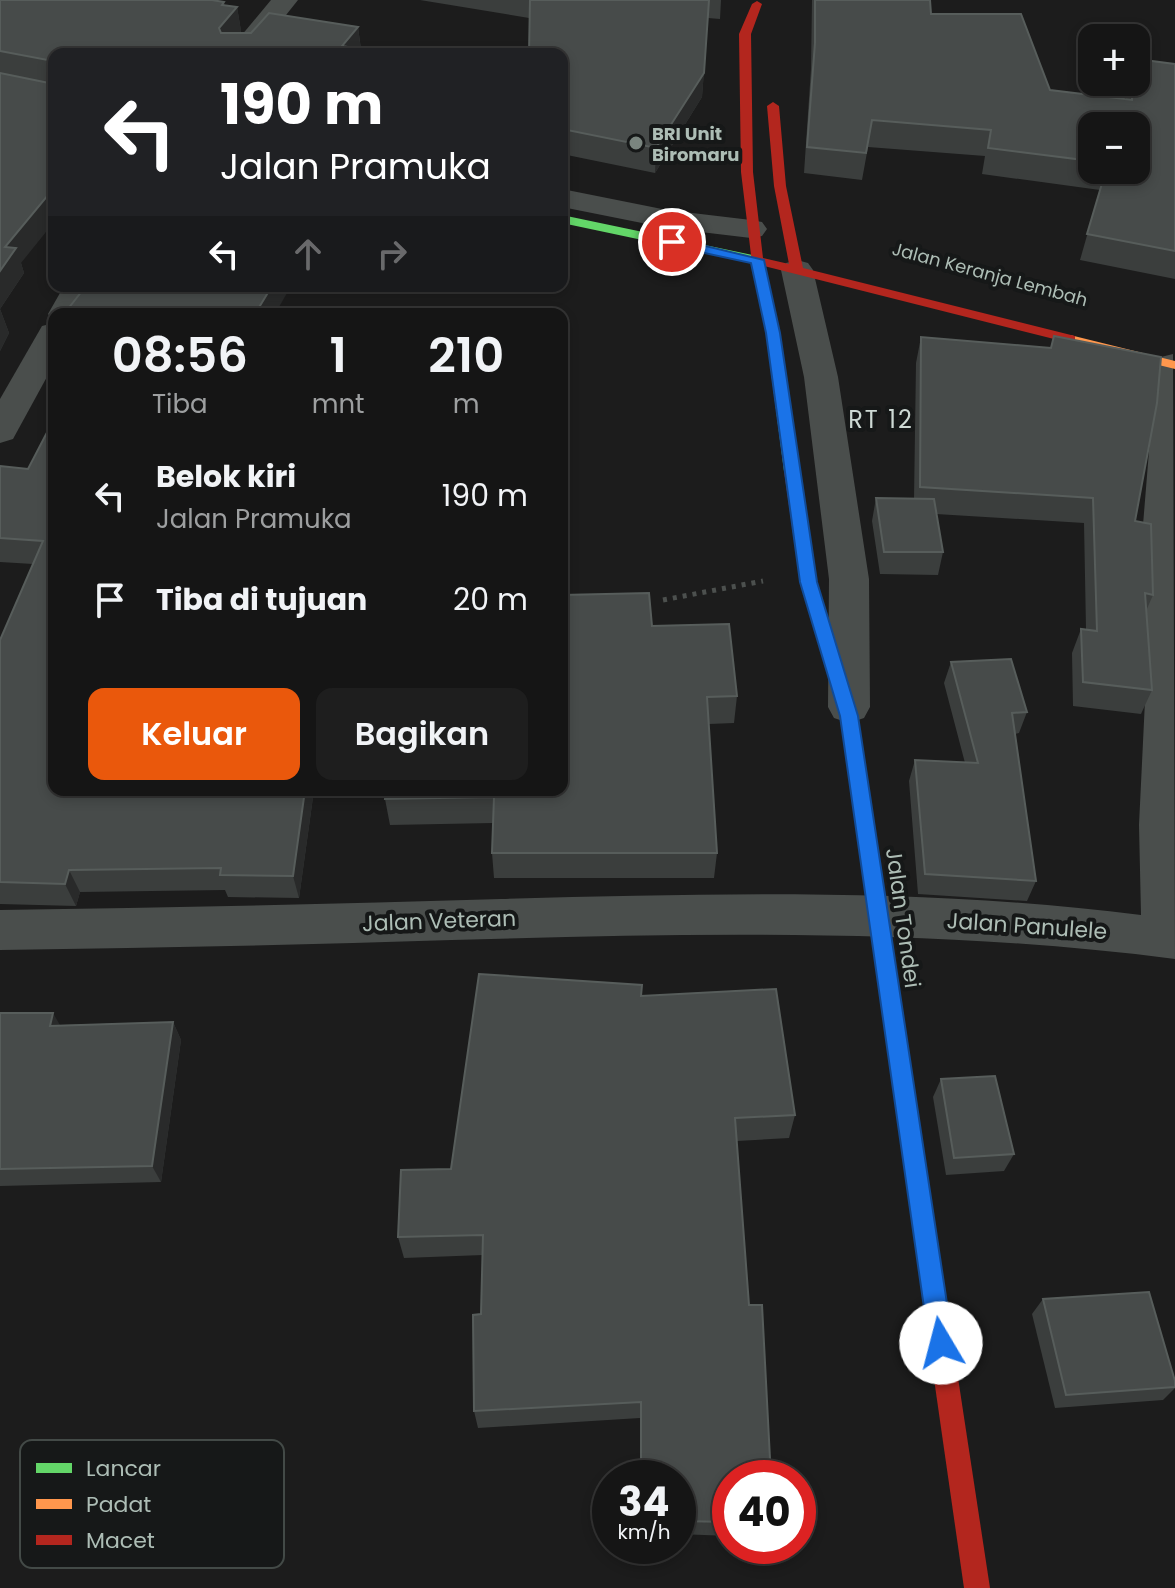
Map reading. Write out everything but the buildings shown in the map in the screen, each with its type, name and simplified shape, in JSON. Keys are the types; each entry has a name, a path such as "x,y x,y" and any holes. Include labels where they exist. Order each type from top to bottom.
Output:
{"street":[{"path":"245,48 285,0"},
{"path":"757,2 768,34"},
{"name":"Jalan Tondei","path":"757,2 745,34 751,229 773,333 808,582 849,716 977,1588"},
{"path":"772,87 778,168 798,249 821,377 849,579 849,716"},
{"path":"568,199 667,219 751,229 798,249 1174,365 1162,525 1168,659 1161,825 1170,938"},
{"path":"568,220 757,260 798,249"},
{"path":"0,431 48,344"},
{"name":"Jalan Veteran","path":"0,930 647,915 879,915"},
{"name":"Jalan Panulele","path":"879,915 1058,924 1170,938"}],"path":[{"path":"663,600 755,581 808,582"}],"traffic: fast":[{"path":"568,220 757,260 773,333 792,471"},
{"path":"891,999 943,1358"}],"traffic: slow":[{"path":"1070,339 1175,365"}],"traffic: jam":[{"path":"757,4 745,34 747,172 757,260 1070,339"},
{"path":"773,106 780,186 797,270"},
{"path":"792,471 808,582 849,716 891,999"},
{"path":"943,1358 977,1588"}],"place":[{"name":"BRI Unit Biromaru","path":"636,143"}],"district":[{"name":"RT 12","path":"881,419"}],"route":[{"path":"672,242 757,260 773,333 808,582 849,716 941,1343"}]}
